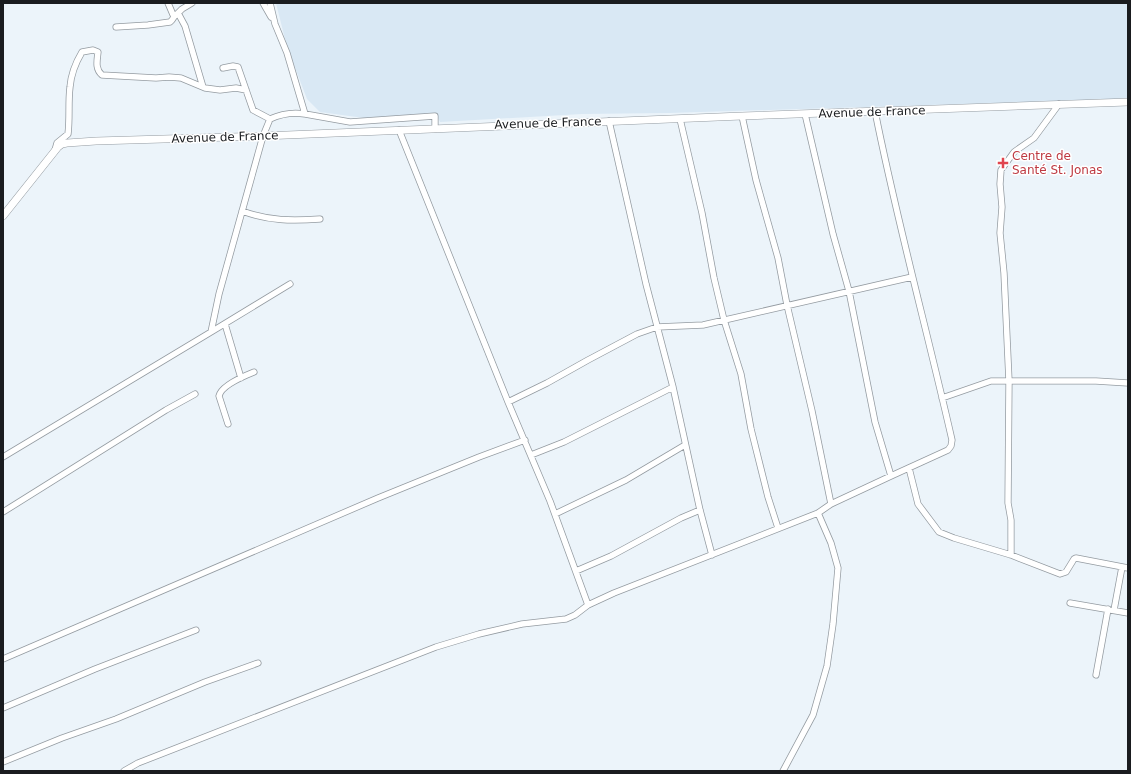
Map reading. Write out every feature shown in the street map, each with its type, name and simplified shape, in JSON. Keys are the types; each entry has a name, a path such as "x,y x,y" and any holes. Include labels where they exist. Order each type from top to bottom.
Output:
{"main road":[{"name":"Avenue de France","path":"3,216 62,144 67,143 104,140 263,136 609,121 1128,102"}],"street":[{"path":"168,3 185,26 203,87"},
{"path":"116,27 170,22 176,15 192,3"},
{"path":"263,3 275,24 287,53 305,114"},
{"path":"270,3 275,24"},
{"path":"55,152 57,143 68,134 70,118 70,85 76,62 82,52 93,50 98,52 97,65 99,72 102,75 181,78 203,87 220,90 236,88 246,90"},
{"path":"222,68 233,66 238,67 253,110 270,119"},
{"path":"1011,555 1012,520 1008,503 1009,381 1004,273 1000,233 1002,207 1000,184 1001,170 1014,152 1034,138 1058,104"},
{"path":"124,771 138,763 436,647 479,634 522,624 566,619 575,615 588,605 638,583 818,513 832,504 948,450 951,446 952,440 885,164 875,111"},
{"path":"210,332 219,294 263,136 270,119 279,115 298,113 350,122 435,116 434,128"},
{"path":"805,114 833,234 849,291 874,422 891,476"},
{"path":"742,116 756,180 778,258 787,305 832,504"},
{"path":"680,119 702,213 714,278 724,320 742,377 752,429 768,497 778,528"},
{"path":"609,121 657,327 673,387 700,510 712,555"},
{"path":"399,130 508,402 555,514 588,605"},
{"path":"242,211 269,219 320,219"},
{"path":"508,402 547,383 637,334 657,327 700,325 912,277"},
{"path":"3,457 243,312 253,308 290,284"},
{"path":"225,324 241,378"},
{"path":"228,424 219,394 222,389 254,372"},
{"path":"942,398 984,383 1009,381 1096,381 1128,383"},
{"path":"531,455 564,442 673,387"},
{"path":"3,512 166,410 195,394"},
{"path":"3,659 378,498 525,440"},
{"path":"555,514 626,480 685,445"},
{"path":"909,468 918,504 939,532 1011,555 1060,574 1066,572 1076,558 1128,568"},
{"path":"576,571 611,556 700,510"},
{"path":"783,771 813,715 827,666 833,624 838,568 831,543 818,513"},
{"path":"1096,675 1122,567"},
{"path":"1070,602 1128,613"},
{"path":"3,708 95,669 196,630"},
{"path":"3,762 62,738 116,719 205,682 258,663"}],"shaded area":[{"path":"276,3 1128,3 1128,99 669,113 582,114 440,122 436,114 364,118 320,112 307,99 287,47"}],"place":[{"name":"Centre de Santé St. Jonas","path":"1003,163"}]}
